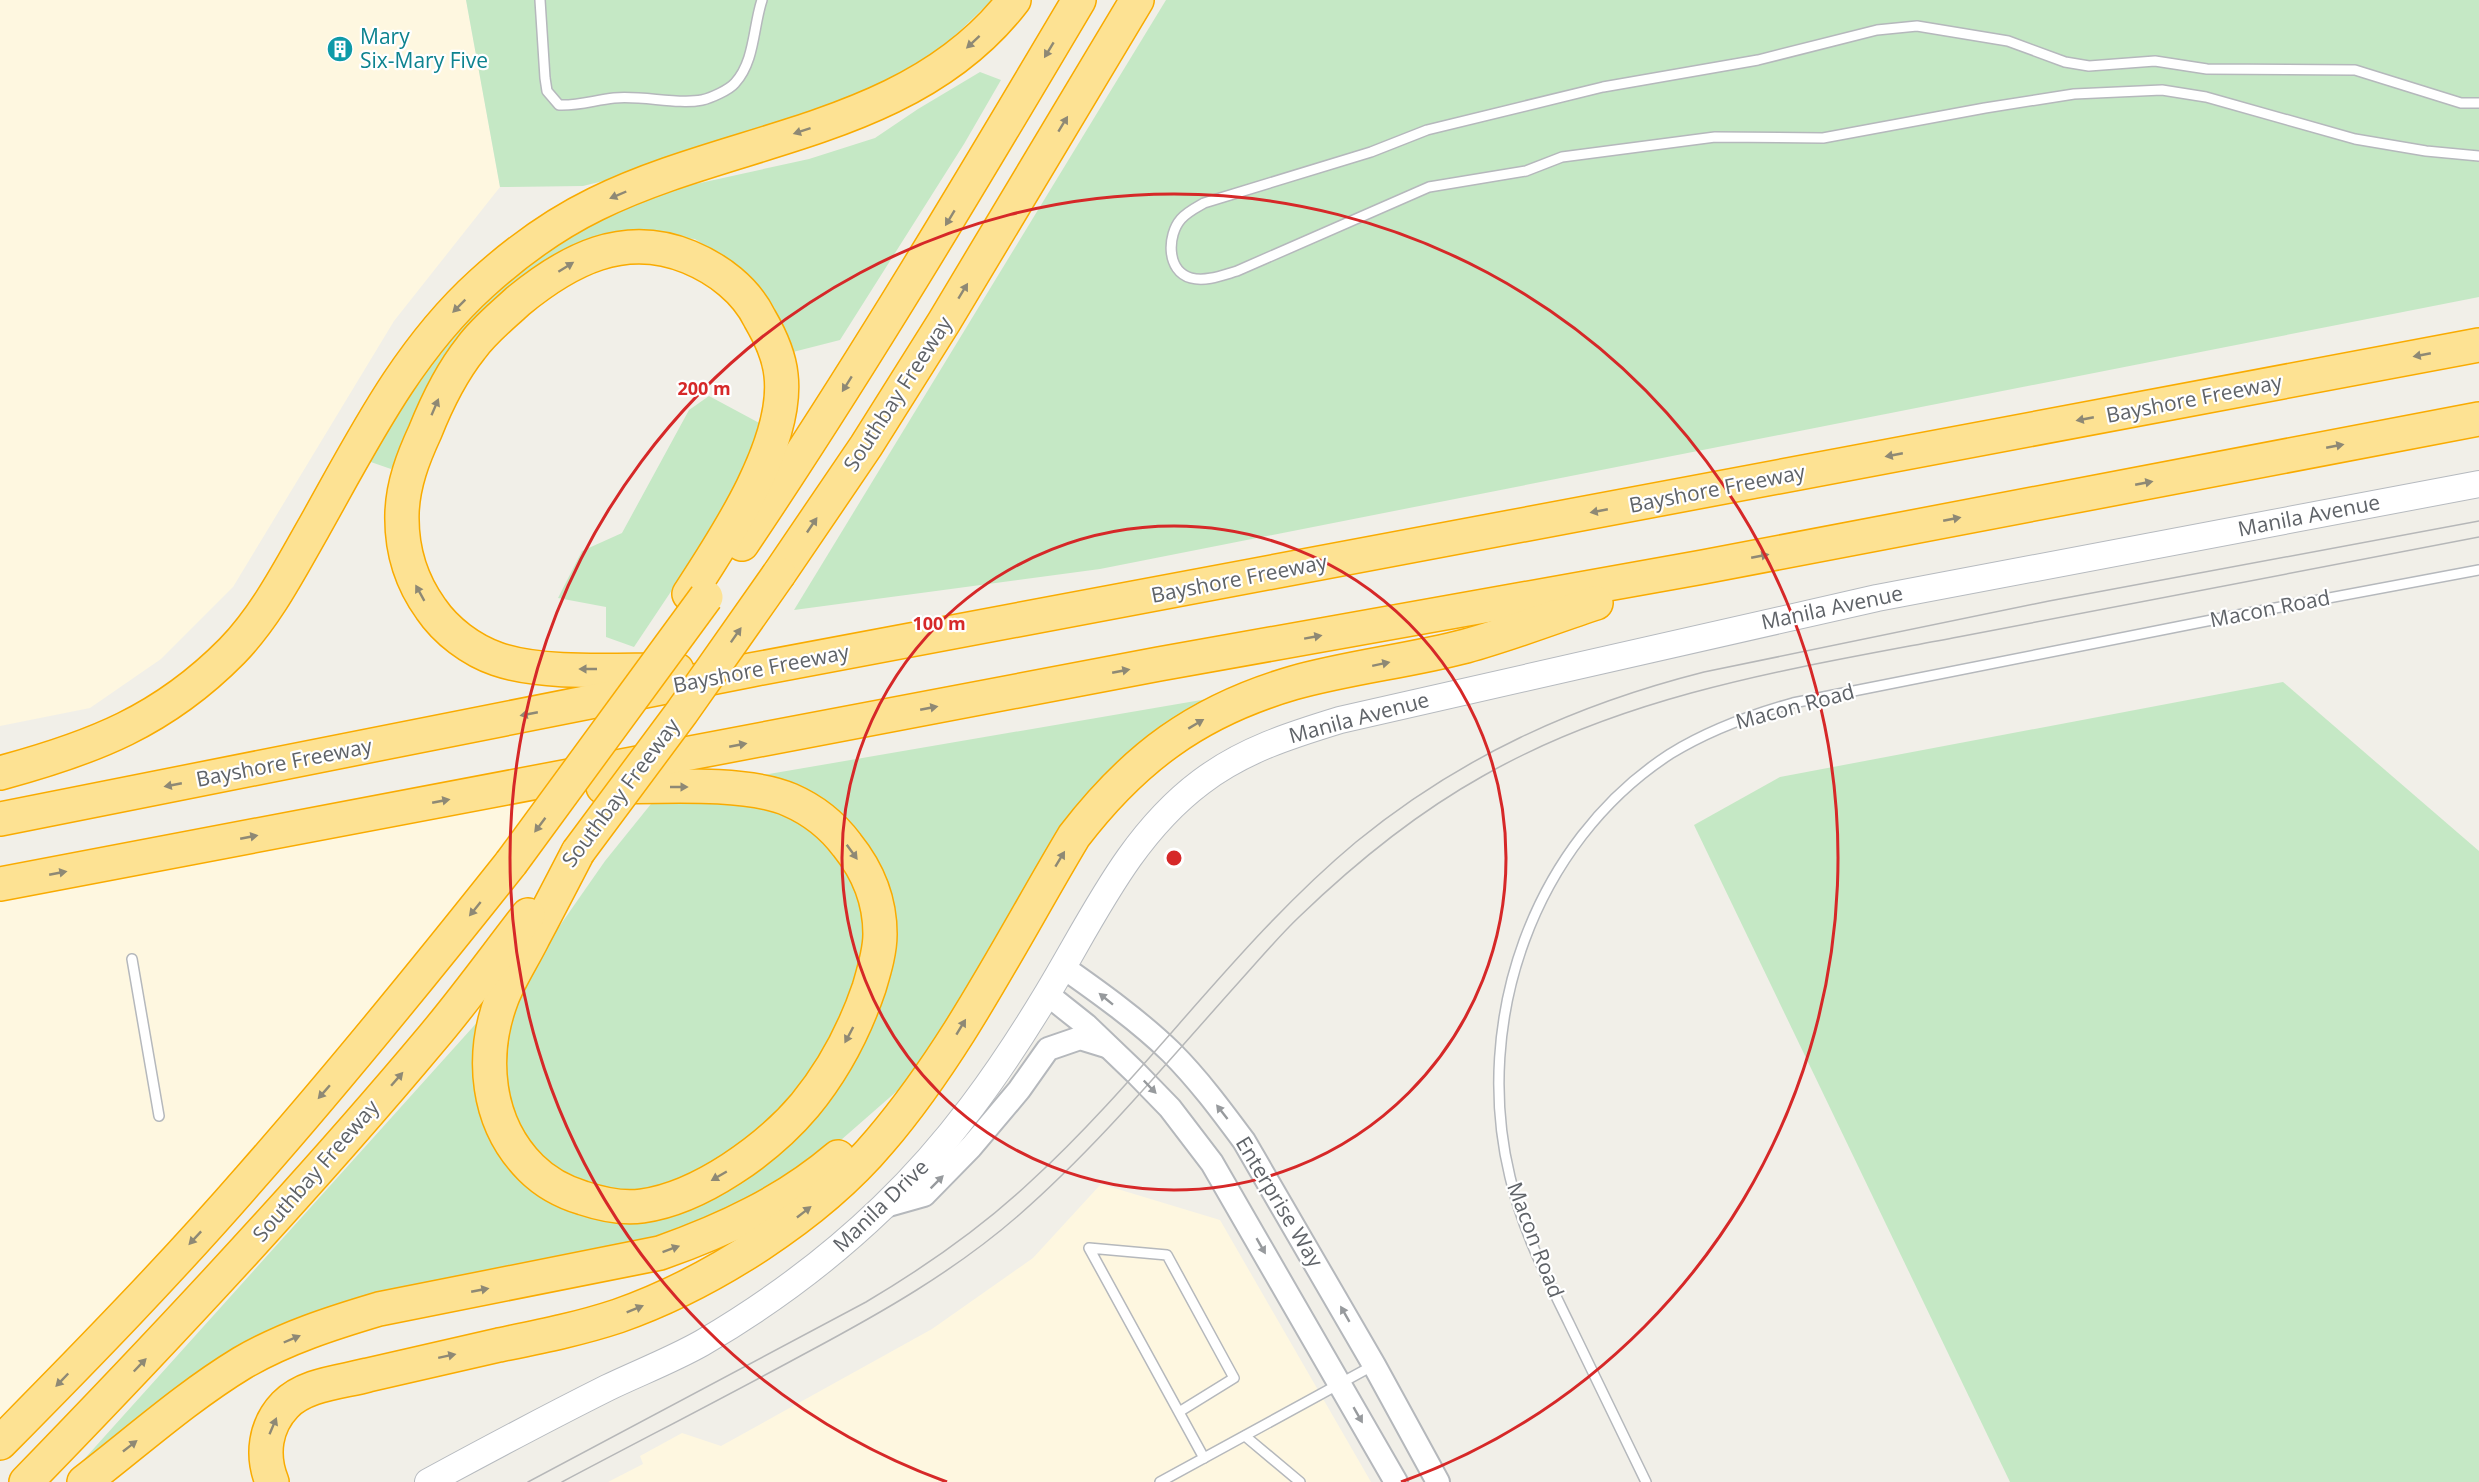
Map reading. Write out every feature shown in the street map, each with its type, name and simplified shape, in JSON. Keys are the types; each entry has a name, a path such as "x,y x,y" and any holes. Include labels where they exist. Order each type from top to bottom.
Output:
{"highway":[{"path":"0,773 58,758 110,738 139,723 197,683 234,649 266,608 386,400 431,335 481,284 533,242 594,205 653,180 843,118 885,100 924,79 967,48 1003,14 1014,0"},
{"path":"0,1443 109,1332 249,1180 386,1020 512,863 568,787 698,596 808,446 902,297 1079,0"},
{"name":"Southbay Freeway","path":"27,1482 291,1202 434,1035 578,852 682,712 866,446 944,322 1137,0"},
{"path":"698,596 767,455 780,414 781,376 772,342 755,309 732,282 703,263 674,251 645,247 609,249 572,263 532,290 498,319 471,347 442,392 408,473 402,510 403,540 410,574 440,623 464,642 497,659 537,667 574,669 751,670"},
{"name":"Bayshore Freeway","path":"0,819 751,670 2479,345"},
{"path":"0,884 1159,664 1703,567 2479,419"},
{"path":"272,1482 267,1469 265,1448 272,1422 286,1403 308,1390 561,1332 618,1316 671,1294 718,1269 802,1215 837,1185 879,1143 930,1077 1074,836 1099,802 1154,751 1182,732 1217,711 1294,683 1467,646 1703,567"},
{"path":"515,787 709,787 753,790 788,799 817,814 838,833 856,856 870,880 878,907 880,937 874,972 859,1016 836,1060 805,1105 767,1142 723,1174 683,1196 641,1207 603,1205 569,1194 540,1177 516,1153 501,1126 492,1097 489,1067 490,1038 502,997 578,852"},
{"path":"84,1482 196,1395 243,1363 334,1322 379,1309 660,1253 745,1219 786,1195 829,1165 930,1077"}],"main road":[{"name":"Manila Avenue","path":"1200,783 1229,763 1263,745 1363,714 1877,598 2479,484"},
{"name":"Manila Drive","path":"428,1482 517,1434 700,1344 796,1283 844,1244 885,1206 956,1129 986,1090 1047,994 1119,869 1140,840 1168,810 1200,783"}],"street":[{"name":"Enterprise Way","path":"1063,967 1162,1043 1222,1111 1264,1173 1438,1482"},
{"name":"Enterprise Way","path":"1047,994 1086,1025 1170,1108 1212,1163 1396,1482"},
{"path":"885,1206 924,1195 971,1147 1019,1090 1047,1049 1080,1038 1108,1047"}],"lane":[{"path":"540,0 547,91 559,105 614,98 703,100 734,85 745,68 750,53 762,0"},
{"path":"2479,103 2461,103 2355,70 2206,69 2155,61 2089,66 2065,62 2008,41 1917,26 1876,30 1758,60 1603,87 1427,130 1371,152 1204,203 1182,218 1171,244 1172,257 1183,274 1191,278 1211,278 1237,271 1429,187 1526,171 1562,157 1715,137 1823,138 1985,108 2074,94 2124,90 2162,90 2206,97 2355,139 2426,152 2479,156"},
{"name":"Macon Road","path":"1646,1482 1542,1267 1523,1222 1510,1179 1500,1133 1497,1087 1500,1040 1508,994 1519,953 1537,909 1562,863 1594,820 1629,785 1670,754 1708,733 1750,715 1793,703 2479,570"},
{"path":"132,959 159,1116"},
{"path":"1179,1412 1234,1378 1167,1256 1089,1248 1204,1458"},
{"path":"1160,1482 1374,1365"},
{"path":"1245,1436 1300,1482"}],"shaded area":[{"path":"0,0 466,0 500,187 394,321 233,587 161,659 90,708 0,726"},
{"path":"569,787 0,1443 0,884"},
{"path":"1101,1184 1220,1220 1371,1482 608,1482 643,1464 640,1456 682,1433 721,1446 932,1329 1033,1258"}],"green space":[{"path":"466,0 992,0 945,45 870,92 648,170 583,186 500,187"},
{"path":"1166,0 2479,0 2479,297 1100,569 794,610"},
{"path":"980,72 1001,80 964,144 840,340 793,352 741,271 695,239 631,234 596,239 428,393 391,469 365,460 439,343 544,247 600,216 659,192 809,159 875,138"},
{"path":"709,396 763,425 742,485 634,647 606,637 606,607 558,598 582,551 622,533 689,410"},
{"path":"2283,682 2479,851 2479,1482 2010,1482 1694,825 1780,777"},
{"path":"1242,693 1149,744 943,1029 913,1077 817,1161 777,1190 611,1255 212,1376 78,1466 481,1018 493,1129 599,1210 773,1154 894,939 793,788 763,775"},
{"path":"655,799 782,807 830,840 869,910 864,972 798,1099 721,1165 643,1196 574,1184 523,1145 500,1092 510,997 605,861"}],"tram line":[{"path":"528,1482 866,1302 931,1261 972,1231 1030,1182 1072,1141 1230,966 1312,881 1356,842 1395,812 1436,784 1520,738 1609,701 1704,672 2049,601 2479,521"},
{"path":"562,1482 862,1322 917,1290 969,1255 1019,1215 1077,1160 1299,917 1342,878 1386,840 1433,806 1483,776 1539,747 1654,704 1775,673 2479,537"}],"place":[{"name":"Mary Six-Mary Five","path":"340,49"}]}
